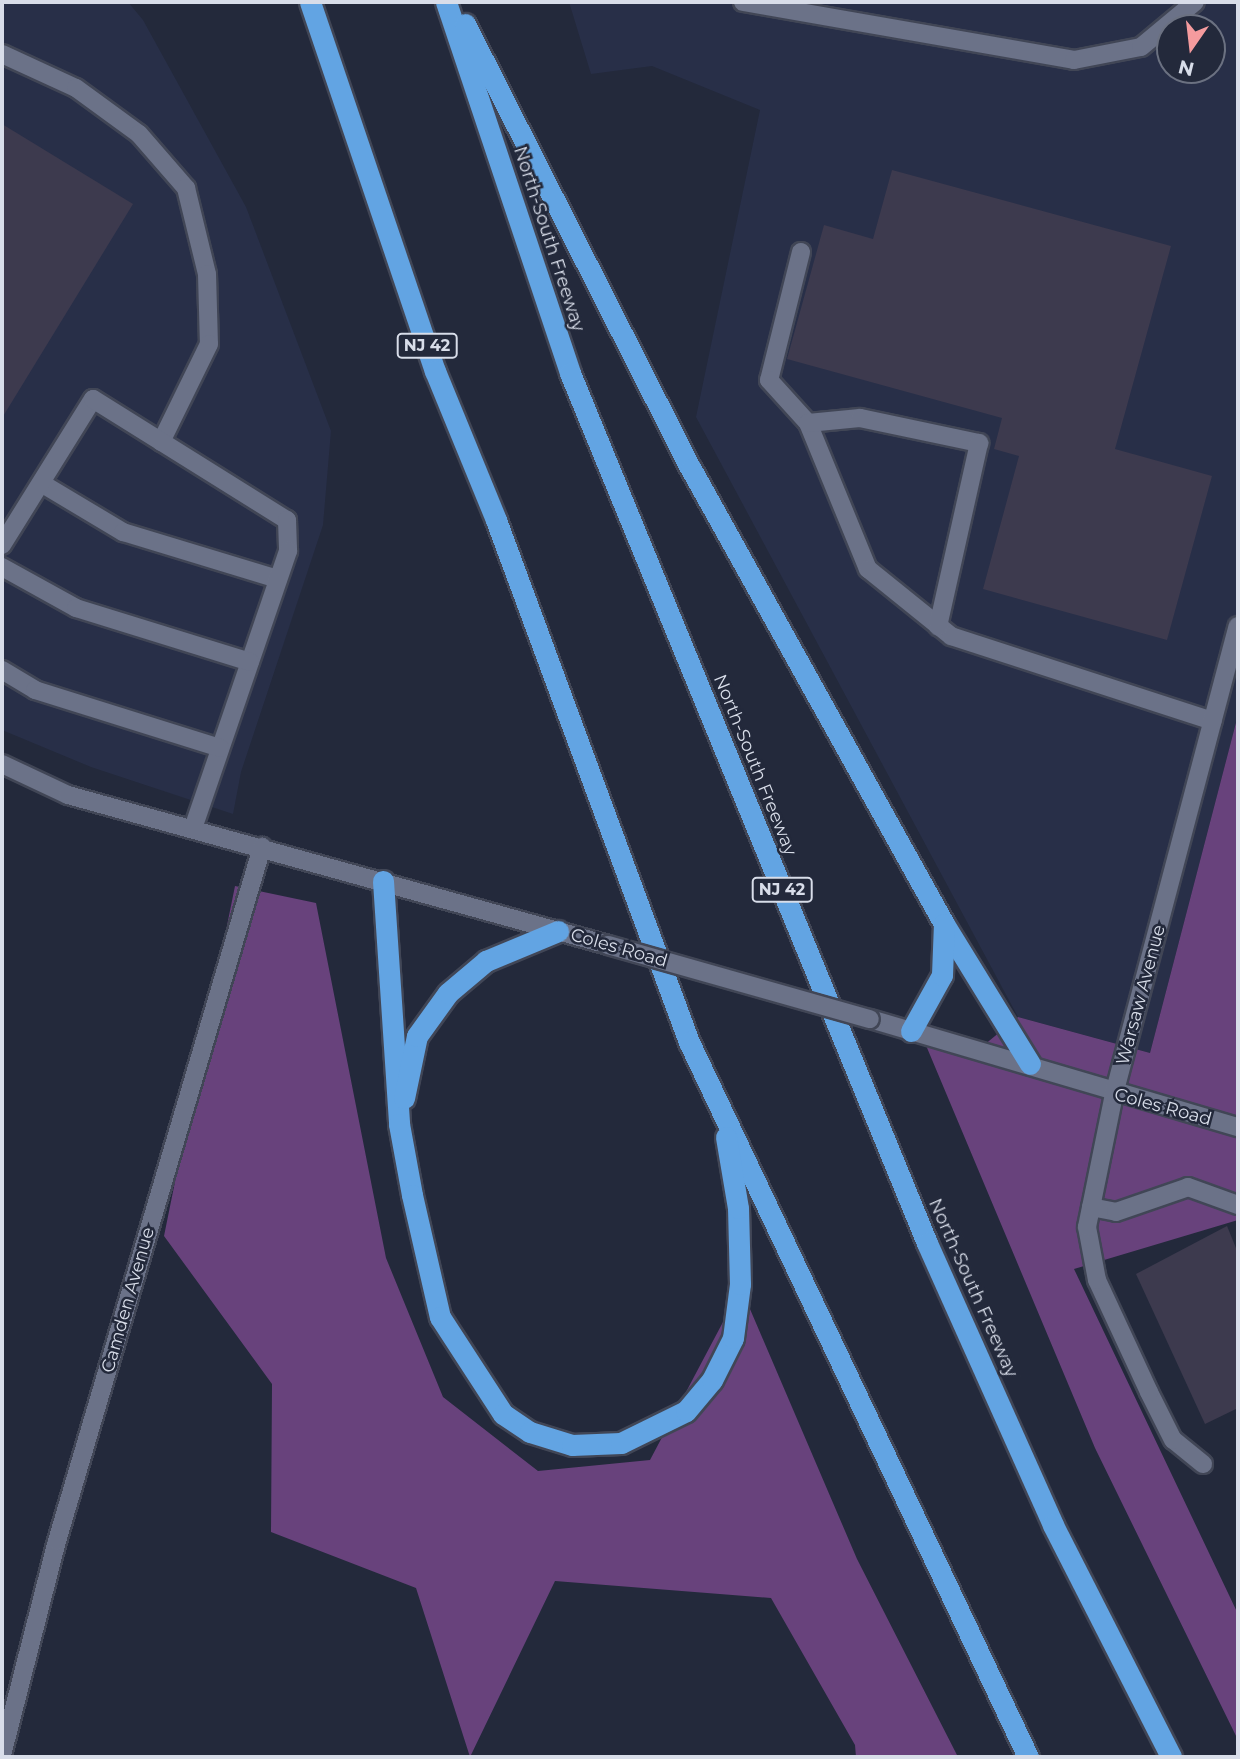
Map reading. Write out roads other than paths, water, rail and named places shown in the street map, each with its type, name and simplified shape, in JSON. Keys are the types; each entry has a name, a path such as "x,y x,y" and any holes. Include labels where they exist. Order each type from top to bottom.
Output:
{"highway":[{"name":"NJ 42","path":"310,2 435,371 495,520 689,1042 1028,1757"},
{"name":"North-South Freeway","path":"446,2 570,373 927,1243 1053,1525 1171,1757"},
{"path":"453,2 691,469 944,924 1030,1064"},
{"path":"383,881 399,1124 440,1317 503,1414 530,1432 572,1445 621,1443 686,1411 712,1380 733,1338 740,1284 738,1208 721,1111"},
{"path":"911,1031 942,975 944,924"},
{"path":"399,1124 417,1036 448,993 486,961 558,931"}],"street":[{"path":"743,2 824,9 1074,60 1141,47 1195,2"},
{"path":"2,54 76,88 139,134 186,188 207,274 209,344 161,442"},
{"path":"801,252 769,380 808,423 868,569 951,636 1213,721"},
{"path":"2,545 93,399 287,520 288,551 193,829"},
{"path":"808,423 860,418 979,443 938,626"},
{"path":"41,482 123,532 278,579"},
{"path":"2,567 76,608 250,662"},
{"name":"Warsaw Avenue","path":"1203,1464 1173,1440 1097,1280 1087,1227 1114,1094 1238,626"},
{"path":"2,670 35,690 220,748"},
{"name":"Coles Road","path":"2,764 68,795 262,847 1030,1064 1114,1094 1238,1127"},
{"name":"Camden Avenue","path":"2,1754 57,1541 262,847"},
{"path":"1091,1207 1116,1212 1188,1187 1238,1205"},
{"path":"2,1754 14,1757"}]}
